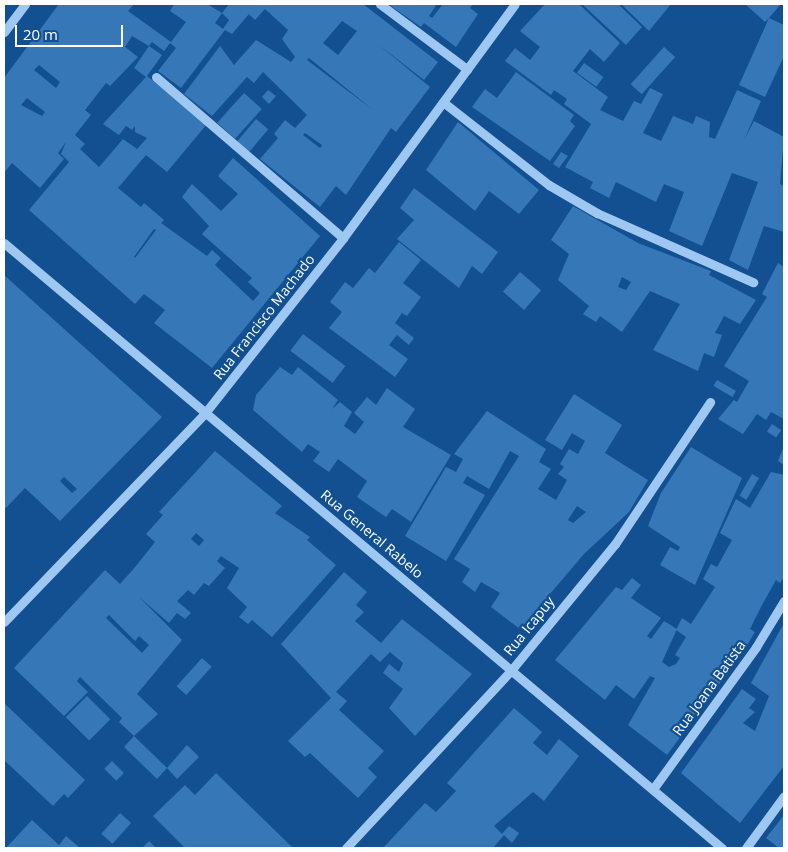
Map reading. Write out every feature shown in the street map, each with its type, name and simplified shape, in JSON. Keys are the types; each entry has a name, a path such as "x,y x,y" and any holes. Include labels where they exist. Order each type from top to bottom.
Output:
{"street":[{"path":"4,32 25,4"},
{"path":"380,4 468,69"},
{"name":"Rua Francisco Machado","path":"4,622 205,414 343,238 516,4"},
{"path":"156,77 343,238"},
{"path":"443,102 549,185 589,208 753,282"},
{"name":"Rua General Rabelo","path":"4,243 205,414 513,668 722,848"},
{"name":"Rua Icapuy","path":"346,848 513,668 615,544 710,402"},
{"name":"Rua Joana Batista","path":"653,789 756,647 784,600"},
{"path":"746,848 784,796"}],"building":[{"path":"59,4 134,4 128,11 171,42 186,22 170,11 174,4 207,4 222,13 229,4 363,4 438,62 424,80 379,45 430,87 396,132 391,128 346,195 336,186 320,207 260,159 278,138 274,134 285,120 295,128 307,115 263,72 254,83 247,77 212,116 184,94 220,46 234,65 256,40 291,62 295,57 282,39 288,30 265,9 255,20 249,14 232,34 225,30 181,88 158,71 176,48 170,43 164,51 152,42 149,46 162,55 147,76 207,124 167,172 146,155 118,188 141,207 144,203 164,220 161,223 207,256 212,250 221,258 215,265 253,301 260,293 248,282 252,278 202,234 209,226 182,197 192,184 221,211 238,194 218,176 233,158 320,236 212,368 154,323 165,310 144,294 135,304 29,210 69,162 61,154 66,142 58,153 64,159 40,188 12,163 4,173 4,78","holes":["222,13 229,20 223,29 215,23","342,21 357,31 338,55 323,43","132,36 149,46 134,68 146,77 103,124 119,135 126,126 132,130 135,126 135,132 147,138 137,149 123,139 99,167 80,149 85,144 75,135 91,115 85,110 106,83 110,86 138,57 125,47","309,58 373,110 307,60","39,65 60,82 56,88 34,70","27,98 45,112 42,116 21,105","305,133 322,145 320,148 303,135","154,229 156,230 135,258"]},
{"path":"388,4 437,4 429,16 432,18 443,4 473,4 470,8 478,14 456,47 424,23 421,27"},
{"path":"545,4 579,4 620,43 604,62 590,49 573,71 608,97 600,110 623,121 634,101 641,104 650,88 663,94 643,133 661,141 673,116 693,124 696,116 710,122 709,137 715,139 737,90 761,101 744,140 754,121 784,137 780,184 784,186 784,232 764,226 748,270 729,260 758,182 732,173 702,246 669,231 684,192 664,184 656,202 616,182 609,198 590,188 593,182 565,167 591,124 564,104 567,99 554,90 551,95 505,61 515,48 530,60 540,47 520,31"},
{"path":"582,4 618,4 642,27 626,45"},
{"path":"621,4 671,4 649,31"},
{"path":"745,4 781,4 765,22"},
{"path":"769,18 784,25 784,56 765,97 739,85"},
{"path":"664,47 675,57 642,94 631,84"},
{"path":"584,63 603,77 596,87 577,73"},
{"path":"516,72 574,115 570,121 575,126 550,161 472,107 485,89 497,98"},
{"path":"268,90 276,96 269,104 262,97"},
{"path":"244,93 262,109 235,139 217,123"},
{"path":"256,119 268,129 249,152 237,142"},
{"path":"458,122 539,190 519,214 489,191 475,211 426,170"},
{"path":"561,152 568,156 559,168 553,164"},
{"path":"414,188 498,252 482,274 472,266 459,288 397,239 414,220 400,208"},
{"path":"573,206 638,243 711,271 709,275 756,300 740,324 724,316 715,333 722,335 714,357 704,353 698,371 653,350 680,304 650,291 622,332 600,316 596,322 583,314 589,306 558,280 569,254 551,240","holes":["622,277 631,282 626,290 618,287"]},
{"path":"399,242 421,260 403,283 421,297 407,316 402,313 395,323 414,338 409,345 397,335 389,345 408,359 395,377 329,328 342,312 330,302 345,282 353,288 369,268 375,273"},
{"path":"778,263 784,267 784,419 771,412 766,420 757,414 743,434 718,419 734,400 737,402 749,381 724,366 767,297 762,294"},
{"path":"520,272 541,290 524,310 503,292"},
{"path":"4,275 162,417 60,521 25,488 4,510","holes":["64,477 77,489 72,493 60,481"]},
{"path":"303,334 345,366 333,383 290,351"},
{"path":"280,367 292,375 298,367 338,400 332,409 340,402 352,412 344,426 355,434 364,422 354,413 367,397 376,405 387,388 415,409 403,427 451,455 411,522 392,509 386,517 357,497 367,481 338,459 329,472 313,461 320,452 308,444 302,452 253,410 256,395"},
{"path":"717,380 736,391 733,397 714,386"},
{"path":"574,394 622,425 605,453 648,480 629,512 584,554 520,629 491,607 500,593 481,582 475,592 462,582 470,569 454,559 519,456 510,451 489,489 467,476 463,483 485,495 446,561 405,536 446,467 456,472 463,459 454,454 487,411 546,449 539,462 551,469 538,489 556,500 567,480 558,474 564,467 560,464 569,449 578,454 585,441 572,433 562,450 545,440","holes":["577,506 586,512 573,523 568,520"]},
{"path":"772,424 781,430 776,438 767,431"},
{"path":"784,446 784,465 778,461"},
{"path":"691,447 742,478 695,585 660,565 670,547 678,551 680,547 648,526 661,493"},
{"path":"215,451 282,506 275,513 310,537 307,540 336,565 272,637 252,620 248,624 239,617 247,607 227,588 239,568 221,556 217,561 225,568 209,586 204,583 194,595 188,590 177,601 191,613 185,619 177,613 169,623 139,597 182,640 137,694 158,714 134,736 119,722 122,718 80,677 77,681 88,692 64,716 14,668 105,570 120,584 155,542 146,534 163,515 159,512","holes":["196,533 204,540 199,546 191,539","109,615 135,641 139,636 149,645 142,653 106,618"]},
{"path":"771,472 784,475 784,577 780,583 776,580 762,605 750,629 755,632 741,655 667,755 628,725 655,678 650,676 634,699 616,685 605,700 555,660 616,587 622,590 632,578 641,585 631,598 661,618 647,636 651,639 664,621 677,629 682,618 691,624 715,587 703,579 711,564 717,567 732,540 720,533 736,499 750,508","holes":["676,630 686,637 675,655 680,658 676,664 669,667 662,662"]},
{"path":"752,474 759,478 746,500 740,496"},
{"path":"344,572 367,592 356,605 364,612 355,621 381,643 402,619 472,674 415,736 389,708 403,689 383,673 389,664 399,672 403,663 390,652 380,662 371,654 336,692 347,701 339,710 384,751 368,768 377,777 358,798 310,753 305,757 288,741 331,698 281,644"},
{"path":"784,623 784,766 740,823 681,773 742,689 756,699 749,708 755,712 743,723 755,731 769,696 751,683"},
{"path":"202,658 212,667 186,695 177,686"},
{"path":"87,696 110,719 89,741 66,717"},
{"path":"4,703 85,780 68,798 64,794 53,806 4,760"},
{"path":"514,708 542,732 533,743 547,755 559,739 579,756 544,801 533,792 494,826 502,834 509,826 519,833 512,843 504,835 493,848 383,848 425,803 436,812 456,791 447,783"},
{"path":"134,736 167,768 157,779 124,747"},
{"path":"187,745 199,757 177,779 167,768"},
{"path":"112,761 124,773 116,781 104,769"},
{"path":"216,773 293,848 185,848 153,816 185,785 195,795"},
{"path":"120,813 131,823 112,844 101,834"},
{"path":"784,815 784,848 779,848 766,838"},
{"path":"32,820 59,845 66,836 80,848 6,848"},
{"path":"149,841 156,848 142,848"}]}
